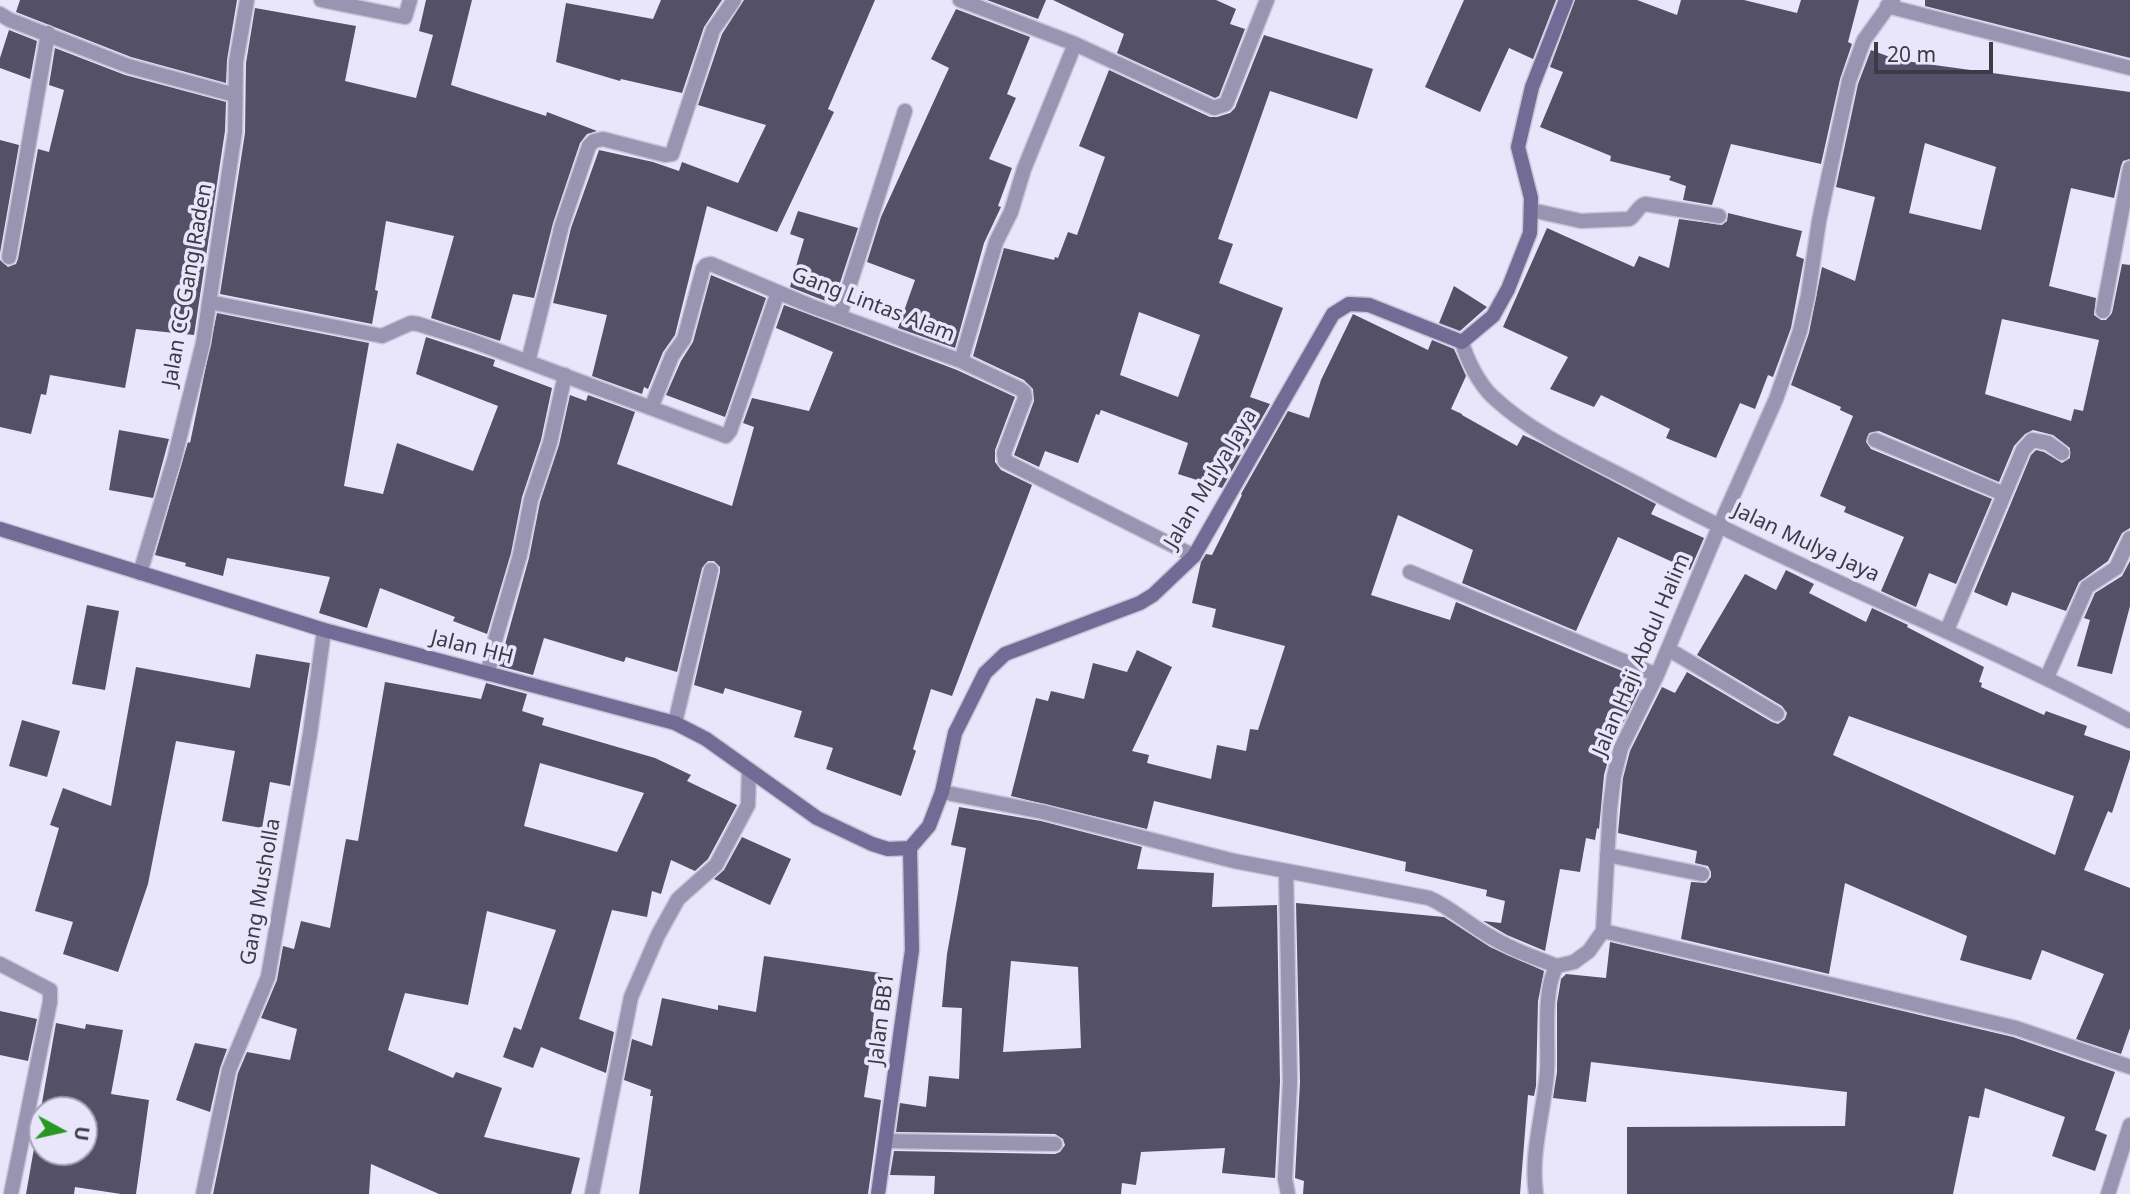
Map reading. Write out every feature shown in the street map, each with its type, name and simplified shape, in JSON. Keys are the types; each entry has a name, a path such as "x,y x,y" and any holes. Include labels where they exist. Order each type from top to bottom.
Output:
{"street":[{"name":"Jalan CC Gang Raden","path":"140,573 178,447 203,343 235,132 236,62 247,0"},
{"path":"321,0 405,17 410,0"},
{"path":"528,362 562,225 589,146 594,141 603,139 665,155 672,154 713,30 733,0"},
{"path":"960,0 1075,44 1214,108 1226,104 1267,0"},
{"path":"1462,342 1493,316 1508,289 1530,233 1531,198 1518,147 1532,87 1566,0"},
{"path":"1890,3 2130,68"},
{"name":"Jalan Haji Abdul Halim","path":"1603,931 1614,776 1621,748 1657,675 1776,399 1800,331 1819,221 1849,81 1864,40 1890,3"},
{"path":"0,14 128,66 235,95"},
{"path":"9,257 48,33"},
{"path":"961,361 996,242 1011,212 1024,169 1075,44"},
{"path":"840,316 905,111"},
{"path":"2103,311 2129,177"},
{"path":"1531,210 1581,221 1629,219 1645,204 1719,216"},
{"name":"Gang Lintas Alam","path":"652,408 672,356 684,339 706,265 711,264 961,361 1024,392 1025,398 1004,453 1005,461 1194,556"},
{"path":"209,302 382,336 411,323 472,341 726,436 778,292"},
{"name":"Jalan Mulya Jaya","path":"911,848 929,826 942,792 955,733 985,673 1004,654 1140,603 1194,556 1333,314 1349,304 1368,305 1462,342 1466,356 1491,395 1532,428 1719,527 2047,677 2130,721"},
{"path":"488,674 492,651 520,555 531,500 550,443 565,375"},
{"path":"1875,440 2004,494"},
{"path":"1947,630 2023,450 2032,440 2048,443 2062,453"},
{"name":"Jalan HH","path":"0,529 324,630 675,723 706,739 817,818 846,833 888,849 911,848"},
{"path":"2047,677 2087,587 2116,568 2130,538"},
{"path":"675,723 711,570"},
{"path":"1410,572 1657,675"},
{"name":"Gang Musholla","path":"203,1194 229,1070 268,977 310,734 324,630"},
{"path":"1668,649 1777,714"},
{"path":"592,1194 631,997 658,935 678,899 716,865 748,805 750,769"},
{"path":"942,792 1042,812 1219,858 1429,898 1442,903 1488,936 1558,966 1574,962 1589,951 1603,931 2016,1028 2130,1067"},
{"name":"Jalan BB1","path":"878,1194 912,950 911,848"},
{"path":"1607,855 1702,874"},
{"path":"1286,871 1290,1082 1285,1179 1287,1194"},
{"path":"0,964 50,990 50,1002 11,1194"},
{"path":"1536,1194 1534,1174 1547,1072 1550,983 1552,973 1558,966"},
{"path":"2108,1194 2130,1125"},
{"path":"886,1141 1055,1144"}],"building":[{"path":"20,0 237,0 226,83 131,57 16,12"},
{"path":"426,0 472,0 451,85 546,116 547,112 597,131 587,134 580,143 553,223 534,298 513,294 500,341 431,318 454,236 386,221 372,324 220,294 245,133 246,63 255,8 356,26 345,81 416,98 433,35 419,31"},
{"path":"661,0 722,0 704,27 682,93 621,79 620,81 556,62 566,3 653,19"},
{"path":"744,0 875,0 828,109 834,112 777,232 707,206 675,335 663,352 648,389 644,387 642,394 592,376 607,315 553,303 571,228 599,150 653,162 679,171 682,162 738,183 766,125 698,105 722,34"},
{"path":"987,0 1046,0 1038,19"},
{"path":"1053,0 1216,0 1236,9 1230,24 1245,29 1219,96 1215,98 1117,53 1124,34"},
{"path":"1464,0 1556,0 1533,59 1509,48 1480,112 1425,87"},
{"path":"1575,0 1637,0 1677,15 1681,0 1744,0 1797,13 1801,0 1859,0 1848,42 1852,44 1840,79 1821,164 1731,144 1712,205 1683,200 1686,186 1669,180 1671,176 1610,161 1611,156 1540,127 1563,72 1550,67"},
{"path":"1925,0 2130,0 2130,58 1925,6"},
{"path":"956,9 1030,37 1007,94 1016,98 989,159 1012,168 998,206 1001,207 984,243 955,348 898,328 915,280 867,262 881,217 949,68 931,59"},
{"path":"9,30 37,41 30,79 0,68 0,58"},
{"path":"1264,35 1373,69 1357,119 1270,91 1218,239 1233,244 1219,283 1283,308 1250,397 1270,404 1222,488 1178,474 1188,443 1101,410 1099,415 1096,414 1078,463 1045,451 1039,467 1014,455 1034,401 1033,389 1024,380 973,356 1004,248 1054,260 1055,257 1058,258 1068,232 1077,235 1105,157 1079,146 1109,70 1210,117 1230,113 1235,108","holes":["1139,312 1200,335 1178,397 1120,375"]},
{"path":"55,48 125,75 226,102 225,131 194,335 136,329 125,388 50,375 46,395 41,394 31,434 0,427 0,260 8,267 16,264 38,149 49,152 64,90 49,85"},
{"path":"1871,50 1898,60 2130,92 2130,159 2123,161 2114,198 2071,188 2049,286 2096,298 2094,315 2106,320 2112,313 2122,264 2130,265 2130,528 2122,533 2108,561 2079,582 2066,611 2012,592 2007,606 1974,592 2031,455 2036,450 2044,452 2062,463 2070,458 2070,448 2053,435 2033,430 2025,434 2014,446 1999,482 1879,431 1869,433 1866,442 1871,449 1992,499 1956,584 1929,573 1916,607 1881,591 1904,537 1844,512 1846,507 1820,496 1853,416 1840,410 1841,407 1791,385 1809,333 1822,267 1855,281 1875,197 1836,187 1858,84","holes":["1925,143 1996,167 1981,230 1909,213","2002,319 2099,340 2083,411 2074,409 2071,421 1985,394"]},
{"path":"0,140 19,145 0,253"},
{"path":"798,211 858,228 833,304 790,287 804,239 790,234"},
{"path":"1728,213 1802,231 1796,256 1804,259 1791,328 1773,377 1768,375 1755,409 1740,403 1716,458 1666,438 1670,429 1601,395 1594,407 1550,389 1568,357 1503,327 1547,228 1634,267 1639,256 1669,268 1679,219 1722,225 1727,221"},
{"path":"711,275 766,298 725,417 666,395 693,342"},
{"path":"1454,286 1487,307 1460,331 1439,323"},
{"path":"784,305 957,370 1015,397 995,450 995,462 1001,470 1032,485 952,696 931,689 913,749 916,751 901,796 826,769 833,748 794,737 802,711 725,688 723,694 694,685 720,572 720,567 714,561 708,561 702,568 677,672 626,657 624,662 544,638 533,675 499,666 570,395 586,401 588,395 635,412 617,464 732,506 754,427 743,423 752,398 809,411 833,352 776,328"},
{"path":"217,313 369,343 344,486 383,494 397,443 473,471 498,406 416,374 426,337 495,360 493,366 552,388 541,440 522,497 511,553 487,634 453,621 455,617 380,588 367,628 319,613 330,577 227,558 223,576 155,555 188,442 190,443"},
{"path":"1353,314 1428,350 1432,340 1454,349 1466,376 1451,409 1517,446 1523,435 1536,441 1656,504 1651,514 1704,538 1690,570 1618,537 1576,631 1462,583 1473,550 1398,515 1371,595 1450,620 1456,602 1644,680 1612,746 1604,775 1599,829 1597,828 1595,840 1586,838 1580,872 1560,869 1545,951 1507,935 1483,921 1501,923 1505,901 1486,896 1487,890 1405,871 1406,862 1154,801 1147,829 1011,796 1036,698 1048,701 1051,691 1084,699 1093,663 1127,672 1137,650 1172,667 1132,751 1149,755 1147,763 1211,779 1217,745 1246,751 1250,729 1258,730 1285,646 1212,627 1216,609 1192,603 1201,562 1206,554 1212,555 1241,494 1288,411 1309,418 1321,380"},
{"path":"119,430 169,439 153,498 109,490"},
{"path":"2130,561 2130,606 2112,674 2077,666 2090,620 2084,618 2095,593 2122,576"},
{"path":"1786,570 1814,584 1809,593 1866,622 1872,608 1984,667 1979,682 1982,683 1981,687 2044,715 2046,711 2087,726 2084,735 2130,751 2112,813 2108,811 2084,870 2130,888 2130,1028 2121,1054 2076,1039 2104,974 2042,950 2031,980 1960,960 1967,936 1845,883 1829,974 1681,939 1691,882 1706,883 1711,872 1708,866 1695,863 1697,851 1618,833 1623,778 1630,751 1662,687 1675,693 1687,672 1772,722 1778,724 1785,719 1787,713 1782,706 1697,655 1745,574 1776,590","holes":["1849,716 2074,796 2055,855 1833,755"]},
{"path":"87,605 119,611 105,690 72,684"},
{"path":"256,654 310,663 290,786 270,782 262,828 222,821 235,751 176,741 148,884 118,972 63,954 73,922 35,911 59,828 50,825 63,788 111,806 136,667 250,688"},
{"path":"385,682 481,699 486,683 527,694 522,711 544,718 542,725 655,758 691,775 687,781 737,805 708,859 695,871 671,860 661,894 652,891 647,917 612,910 579,1019 614,1032 606,1073 541,1047 533,1068 503,1057 514,1027 521,1030 556,930 487,911 468,1005 405,993 388,1050 453,1078 456,1072 502,1088 484,1137 580,1158 571,1194 439,1194 371,1164 369,1194 213,1194 238,1073 247,1052 290,1060 297,1029 261,1018 277,980 283,946 294,949 301,921 330,928 346,839 358,841","holes":["540,763 644,793 617,852 524,826"]},
{"path":"22,720 60,731 47,777 9,766"},
{"path":"959,807 1041,821 1142,847 1137,869 1214,873 1212,907 1277,905 1280,1082 1275,1178 1222,1173 1225,1148 1141,1152 1136,1185 1122,1183 1121,1194 934,1194 935,1176 890,1175 894,1151 1055,1154 1065,1145 1063,1139 1055,1134 896,1132 900,1103 926,1107 929,1076 959,1079 962,1008 942,1007 947,954 966,848 951,845","holes":["1011,961 1078,967 1081,1048 1003,1052"]},
{"path":"742,837 791,859 770,905 714,879 724,870"},
{"path":"1296,903 1444,917 1490,947 1544,971 1538,1001 1536,1086 1534,1096 1528,1095 1520,1194 1303,1194 1304,1181 1295,1178 1300,1082"},
{"path":"1610,942 2013,1037 2115,1072 2095,1130 2107,1135 2095,1171 2052,1156 2065,1117 1985,1088 1979,1118 1969,1116 1953,1194 1627,1194 1627,1127 1845,1126 1847,1092 1591,1062 1586,1102 1553,1098 1557,1072 1557,1003 1561,979 1566,974 1606,978"},
{"path":"764,956 880,973 864,1097 881,1100 868,1194 639,1194 653,1096 650,1096 651,1090 624,1080 632,1039 652,1046 662,998 718,1010 718,1005 756,1012"},
{"path":"0,1011 37,1019 28,1061 0,1055"},
{"path":"56,1023 85,1029 86,1024 123,1030 111,1094 149,1100 136,1194 75,1187 74,1194 26,1194 31,1166 98,1166 98,1096 43,1096"},
{"path":"195,1043 227,1049 210,1112 176,1100"}]}
